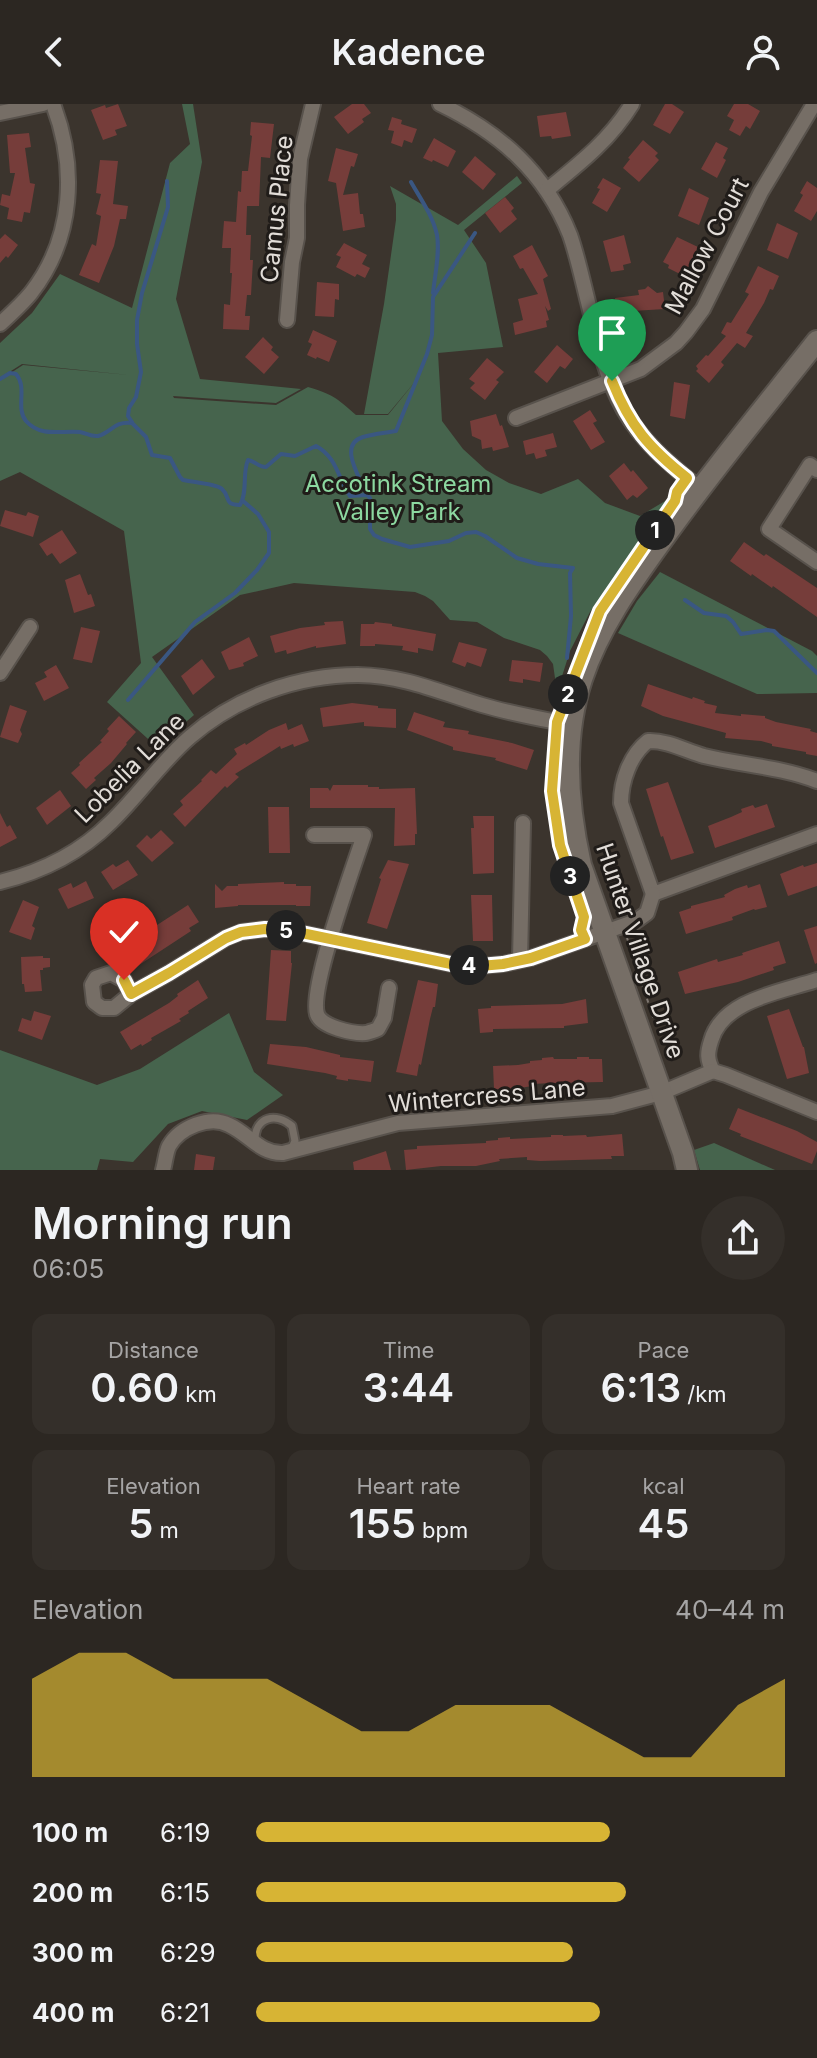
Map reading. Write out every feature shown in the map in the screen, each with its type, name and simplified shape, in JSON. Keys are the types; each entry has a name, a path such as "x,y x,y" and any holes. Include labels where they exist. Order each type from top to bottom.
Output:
{"street":[{"path":"0,113 43,104"},
{"path":"0,324 29,295 44,274 60,240 66,216 69,173 62,129 53,104"},
{"name":"Camus Place","path":"287,320 297,238 300,159 313,104"},
{"path":"440,104 490,132 512,150 547,190 570,238 601,356 623,408 651,447 700,489"},
{"path":"547,190 596,150 632,104"},
{"name":"Mallow Court","path":"516,418 641,369 676,343 694,322 761,192 814,104"},
{"name":"Hunter Village Drive","path":"687,1170 581,865 573,827 569,770 572,725 582,681 603,631 628,588 700,489 817,341"},
{"path":"815,463 769,529 817,562"},
{"path":"0,673 30,627"},
{"name":"Lobelia Lane","path":"0,882 32,872 81,846 112,821 170,756 199,730 241,703 285,686 335,676 384,677 433,687 513,714 572,725"},
{"path":"131,994 241,932 265,929 292,931 451,964 480,966 520,960 636,921 647,913 653,894 621,803 621,791 633,757 648,741 817,781"},
{"path":"520,960 523,823"},
{"path":"653,894 817,834"},
{"path":"314,835 364,835 330,938 319,984 317,1014 322,1023 339,1029 366,1033 378,1029 384,1018 389,988"},
{"path":"817,980 740,1006 721,1020 712,1035 707,1053 713,1071 817,1112"},
{"name":"Wintercress Lane","path":"290,1152 398,1123 612,1106 661,1093 713,1071"},
{"path":"163,1170 169,1146 181,1132 196,1124 224,1122 264,1150 290,1152"}],"lane":[{"path":"255,1142 259,1124 280,1118 287,1121 294,1131 295,1141 290,1152"}],"green space":[{"name":"Accotink Stream Valley Park","path":"182,104 193,104 202,162 176,299 200,379 301,389 276,403 174,398 276,405 308,387 334,397 356,415 388,415 418,378 388,414 364,414 396,220 396,204 390,186 458,225 517,176 522,183 464,230 486,263 503,347 438,353 442,421 463,449 486,470 509,483 541,494 578,479 605,503 640,516 670,498 590,612 570,651 557,692 553,664 540,650 504,638 477,622 450,620 425,596 415,592 294,583 240,595 152,657 194,715 157,747 107,702 141,663 124,531 20,472 0,481 0,380 23,365 129,375 22,364 0,378 0,343 32,313 60,274 132,308 170,163 190,144"},
{"path":"660,572 812,651 817,656 817,693 757,694 618,633 637,601"},
{"path":"229,1013 254,1072 283,1095 247,1120 202,1111 168,1124 133,1162 100,1159 97,1170 0,1170 0,1050 97,1085 140,1069"},
{"path":"714,1143 775,1170 700,1170 694,1150"}],"building":[{"path":"118,104 127,126 115,130 117,135 103,140 91,110"},
{"path":"352,104 364,104 371,113 348,134 334,117"},
{"path":"665,104 672,104 684,112 670,134 653,125"},
{"path":"734,104 748,104 760,111 750,129 746,126 740,136 729,130 734,120 727,116"},
{"path":"566,112 571,136 540,137 537,116"},
{"path":"392,117 402,120 401,124 417,129 412,143 404,140 402,147 391,143 394,131 388,130"},
{"path":"251,122 274,124 270,158 261,157 259,206 247,206 246,235 251,235 250,260 253,260 251,295 247,295 245,316 250,316 249,330 223,329 224,304 230,305 232,273 231,248 222,248 224,221 236,222 242,171 248,171"},
{"path":"29,133 31,147 25,148 30,183 35,184 30,213 24,212 22,222 7,219 9,208 0,205 2,194 10,196 15,173 10,173 7,135"},
{"path":"434,138 456,151 448,167 423,158"},
{"path":"643,140 658,153 655,156 659,160 639,182 623,168"},
{"path":"716,142 728,148 717,178 701,169"},
{"path":"336,148 358,154 354,167 351,166 343,195 358,193 365,227 343,231 336,183 328,181"},
{"path":"475,156 496,174 483,190 462,172"},
{"path":"100,160 118,161 113,204 128,206 126,219 120,219 114,246 99,283 79,275 92,244 96,246 101,216 96,214 101,194 96,193"},
{"path":"603,178 621,188 607,212 592,203"},
{"path":"807,181 817,188 817,211 811,221 794,211"},
{"path":"689,188 709,198 699,225 678,216"},
{"path":"505,197 514,208 511,211 517,219 500,233 485,213"},
{"path":"777,223 798,233 788,259 767,250"},
{"path":"5,234 18,245 0,263 0,239"},
{"path":"624,235 631,263 623,265 624,270 611,272 603,241"},
{"path":"677,237 698,247 684,276 663,262"},
{"path":"344,243 367,255 362,264 370,268 365,278 357,274 355,277 336,267 341,257 336,255"},
{"path":"532,245 548,276 543,279 551,309 548,311 545,306 549,320 546,321 547,327 515,335 513,323 523,320 518,299 538,294 513,256"},
{"path":"758,266 779,276 746,333 753,336 745,348 737,343 709,383 696,371 696,366 726,336 721,333 749,294 745,292"},
{"path":"317,282 339,284 334,317 315,316"},
{"path":"648,286 657,293 663,292 665,309 616,312 615,298 639,295 638,290"},
{"path":"313,330 337,341 329,362 307,355"},
{"path":"263,337 279,357 264,374 245,357"},
{"path":"557,345 573,359 565,369 560,366 547,383 534,372"},
{"path":"487,358 504,372 485,400 470,388 475,383 469,379"},
{"path":"674,382 690,385 685,419 670,416"},
{"path":"590,410 597,421 593,423 605,442 591,450 573,421"},
{"path":"496,414 509,447 493,451 492,447 482,449 481,440 472,436 470,421"},
{"path":"553,433 557,447 545,450 547,456 536,459 534,453 526,455 523,441"},
{"path":"624,463 648,488 637,498 633,495 627,500 609,476"},
{"path":"5,510 39,516 33,537 0,526"},
{"path":"62,530 77,553 60,564 52,553 47,556 39,544"},
{"path":"744,542 817,588 817,617 730,561"},
{"path":"80,574 95,606 74,613 65,580"},
{"path":"343,621 346,644 316,646 287,654 286,650 275,653 270,636 325,625 324,622"},
{"path":"375,622 436,634 433,651 418,648 418,653 402,650 403,646 375,644 360,646 361,624"},
{"path":"81,627 100,631 92,663 73,659"},
{"path":"249,637 258,656 243,663 244,666 229,670 221,652"},
{"path":"459,642 487,649 481,667 467,662 465,667 452,662"},
{"path":"202,659 215,677 193,695 181,676"},
{"path":"512,660 543,663 540,682 523,679 523,683 509,681"},
{"path":"56,665 69,688 44,701 35,683 47,677 44,672"},
{"path":"648,684 717,706 715,713 765,716 776,722 811,729 817,733 817,756 761,741 725,738 726,733 663,716 641,706"},
{"path":"352,703 396,709 396,728 364,726 364,722 323,727 320,708"},
{"path":"10,705 27,711 18,743 0,737"},
{"path":"414,712 445,722 443,727 469,731 468,734 534,750 527,770 496,758 453,750 453,747 407,730"},
{"path":"119,716 136,732 86,789 71,773 102,742 109,731 107,729"},
{"path":"286,723 288,730 302,724 309,741 294,747 293,744 281,749 280,746 235,774 239,777 227,788 225,786 185,827 173,814 183,805 180,801 211,770 216,774 237,754 234,749"},
{"path":"668,782 694,853 671,860 646,789"},
{"path":"333,785 415,788 415,845 394,846 395,808 310,808 310,788 328,788 330,791"},
{"path":"60,790 71,806 47,825 36,808"},
{"path":"767,804 775,827 715,848 708,826 742,812 741,809"},
{"path":"268,807 289,807 290,853 269,853"},
{"path":"0,813 17,838 0,847"},
{"path":"473,816 494,816 494,873 473,874"},
{"path":"161,830 174,843 152,862 136,846 147,835 151,839"},
{"path":"128,860 138,875 113,890 101,872 113,864 116,867"},
{"path":"388,860 409,864 387,929 367,923 379,878"},
{"path":"817,863 817,886 788,896 780,874"},
{"path":"86,881 94,898 68,909 58,889 71,883 73,888"},
{"path":"284,882 311,886 310,906 238,905 215,908 215,884 222,891 227,886 238,884"},
{"path":"760,884 767,907 686,934 679,912 725,897 735,889"},
{"path":"471,895 492,895 493,941 473,941"},
{"path":"23,900 39,907 31,940 9,932"},
{"path":"188,905 199,922 189,928 191,931 133,969 122,951"},
{"path":"817,926 817,963 815,964 804,930"},
{"path":"779,941 786,963 773,967 774,970 685,994 678,972 717,959 718,962 743,955"},
{"path":"271,950 291,951 286,1021 266,1020"},
{"path":"21,957 50,958 50,967 40,970 42,991 25,992"},
{"path":"198,980 208,998 188,1011 179,1019 181,1021 131,1050 120,1032 169,1003"},
{"path":"418,980 438,984 417,1076 396,1072"},
{"path":"586,999 588,1023 564,1028 493,1029 493,1032 480,1033 478,1009 562,1004"},
{"path":"789,1009 804,1047 809,1073 787,1079 767,1016"},
{"path":"34,1011 51,1016 42,1040 18,1031 22,1018 31,1021"},
{"path":"270,1044 306,1047 340,1057 374,1061 371,1082 336,1079 337,1076 325,1073 267,1064"},
{"path":"553,1057 602,1059 603,1082 532,1084 520,1090 494,1089 493,1066 518,1065"},
{"path":"738,1108 817,1142 812,1164 729,1129"},
{"path":"622,1134 624,1156 611,1156 612,1159 540,1161 527,1160 527,1157 499,1159 476,1166 406,1170 404,1150 417,1149 417,1146 486,1143 510,1137"},
{"path":"386,1151 391,1170 354,1170 353,1162"},
{"path":"196,1154 215,1157 213,1170 194,1170"}],"waterway":[{"path":"132,422 128,416 129,408 136,397 141,372 137,320 168,207 167,181"},
{"path":"411,182 437,235 438,256 433,293"},
{"path":"366,494 353,462 352,447 355,441 363,437 396,431 427,354 432,335 433,297 475,233"},
{"path":"0,379 10,373 16,374 21,385 23,416 38,430 80,432 95,436 117,425 132,423 146,437 152,455 170,458 183,480 219,487 231,504 240,505 242,500 248,460 266,467 281,454 295,456 316,446 333,462 350,496 367,495 370,498 370,529 382,539 410,547 449,541 476,532 517,558 573,568 570,573 571,616 567,658"},
{"path":"128,700 195,622 235,593 269,553 269,532 258,514 243,501"},
{"path":"685,600 704,613 726,616 741,634 774,631 817,673"}],"route":[{"path":"124,980 131,994 226,938 241,932 265,929 292,931 451,964 480,966 531,958 585,939 581,930 584,917 560,845 552,791 557,722 600,611 675,501 687,478 651,447 636,429 612,381"}]}
